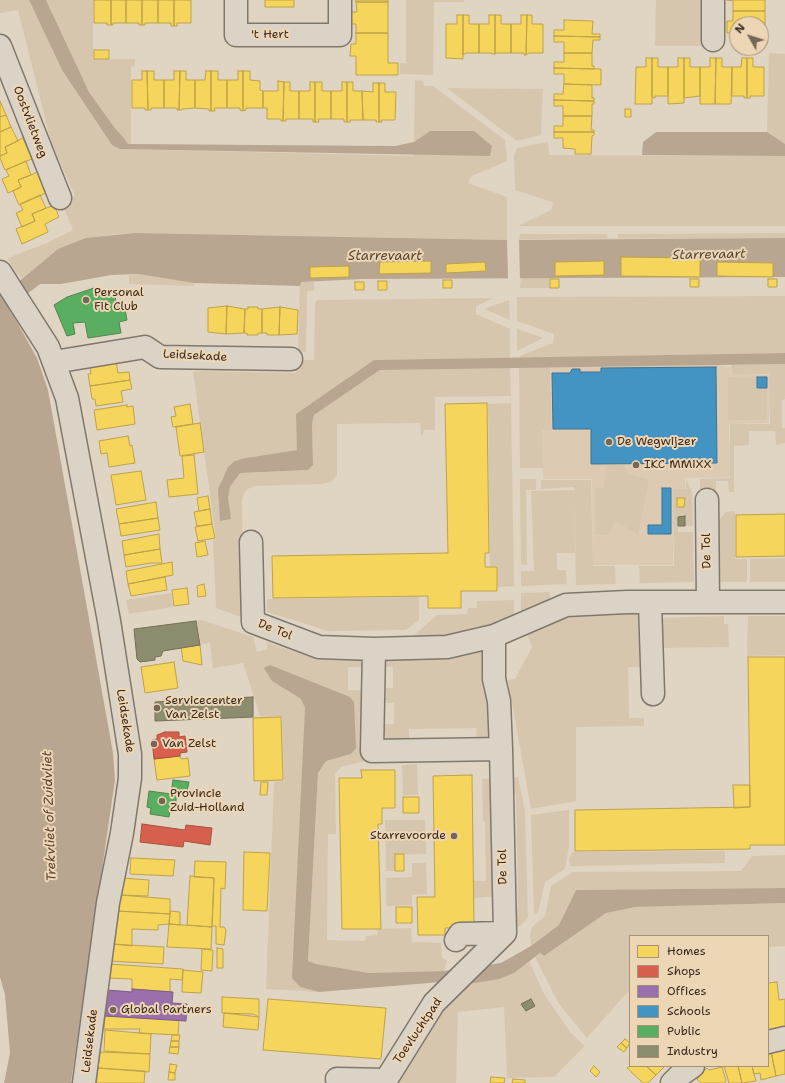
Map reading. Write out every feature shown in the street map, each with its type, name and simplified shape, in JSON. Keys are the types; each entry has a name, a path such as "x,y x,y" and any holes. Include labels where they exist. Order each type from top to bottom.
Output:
{"street":[{"name":"'t Hert","path":"236,0 236,35 339,44 340,0"},
{"path":"713,0 713,40"},
{"name":"Oostvlietweg","path":"0,46 60,198"},
{"name":"Leidsekade","path":"4,279 48,347 68,406 109,621 130,754 130,778 122,833 108,903 84,1083"},
{"name":"Leidsekade","path":"54,362 145,347 160,356 291,359"},
{"name":"De Tol","path":"707,500 708,602"},
{"name":"De Tol","path":"251,542 253,622 319,647 374,649 447,647 494,636 566,605 627,602 785,602"},
{"path":"650,603 653,694"},
{"name":"De Tol","path":"494,636 494,679 499,701 501,749 505,933"},
{"path":"374,649 372,751 501,749"},
{"path":"456,940 460,934 505,933"},
{"name":"Toevluchtpad","path":"337,1079 386,1080 434,1003 505,933"},
{"path":"769,1042 785,1038"},
{"path":"672,1083 692,1067"}],"shaded area":[{"path":"0,0 29,0 62,70 112,145 120,149 413,156 430,131 414,142 415,80 423,81 424,86 433,86 505,140 507,161 472,176 468,183 507,197 507,240 135,233 109,235 58,249 22,279 18,274 15,276 8,258 47,243 73,230 62,204 75,196 51,142 18,10 0,13"},
{"path":"46,0 93,0 93,59 135,59 134,66 131,67 131,144 128,144 114,127 89,92"},
{"path":"406,0 464,0 464,2 434,2 433,75 400,74 400,63 406,63"},
{"path":"656,0 706,0 712,46 655,46"},
{"path":"769,53 785,54 785,144 767,132"},
{"path":"447,88 543,89 541,135 517,141"},
{"path":"548,142 549,155 785,156 785,226 518,226 551,210 554,203 515,190 514,156 517,148"},
{"path":"785,233 785,238 519,239 520,234 607,234 608,238 618,238 618,234"},
{"path":"138,274 194,283 194,286 129,284 129,275"},
{"path":"521,277 549,278 549,288 520,288"},
{"path":"300,282 314,282 314,290 307,291 306,352 298,351"},
{"path":"785,296 785,353 520,358 520,356 553,343 554,334 517,321 517,297"},
{"path":"494,298 476,306 476,314 510,329 510,358 374,360 297,414 297,450 246,458 221,479 230,519 228,497 230,487 240,473 308,470 313,465 312,424 314,415 380,370 510,367 511,396 435,397 435,430 424,430 423,435 421,435 420,423 337,424 337,475 331,482 323,484 254,486 248,489 244,493 242,500 244,618 216,608 213,539 216,539 193,371 296,373 297,360 314,360 315,303 317,300"},
{"path":"509,300 510,320 484,309"},
{"path":"517,329 543,338 517,351"},
{"path":"785,364 785,399 782,400 782,428 785,428 785,443 776,445 775,431 749,431 749,445 734,446 734,492 729,492 728,481 716,481 716,492 700,492 700,479 730,478 730,424 770,424 769,374 732,375 731,365"},
{"name":"IKC MMiXX","path":"717,365 730,367 731,375 769,375 769,423 729,424 730,477 685,478 685,489 673,489 673,565 593,565 592,479 543,479 542,430 552,430 551,367"},
{"path":"519,367 550,367 552,430 542,430 543,468 520,468"},
{"path":"767,376 767,420 728,420 728,377"},
{"path":"511,403 514,586 498,587 497,566 490,566 488,404"},
{"path":"606,465 624,465 628,473 649,480 638,534 615,521 609,535 596,535 595,488 604,488"},
{"path":"686,478 692,492 693,526 678,526 678,532 693,532 694,582 640,583 639,566 674,566 673,489 686,489"},
{"path":"520,479 536,479 536,490 526,490 527,565 521,564"},
{"path":"541,480 591,480 593,566 615,566 616,584 576,585 574,487 541,489"},
{"path":"574,490 575,553 557,553 557,570 566,570 567,584 521,586 521,571 534,571 531,491"},
{"path":"735,511 735,559 747,559 747,582 717,582 718,521 726,512"},
{"path":"785,558 785,582 750,582 750,559"},
{"path":"550,592 550,599 521,611 521,593"},
{"path":"171,593 173,607 129,614 126,600"},
{"path":"419,597 419,620 406,630 328,631 267,612 267,599"},
{"path":"514,600 514,614 476,630 456,636 411,638 437,615 467,614 468,608 477,608 477,601"},
{"path":"579,613 641,613 643,667 628,667 629,718 644,718 644,726 576,727 576,801 531,809 508,680 515,679 532,647 526,632 554,620"},
{"path":"724,616 724,624 728,624 729,647 660,648 659,618"},
{"path":"748,616 785,616 785,655 747,656"},
{"path":"201,620 253,637 257,652 268,649 266,642 316,659 362,660 362,667 348,667 348,690 362,690 364,761 341,767 335,774 336,834 328,834 327,940 365,941 366,936 377,935 378,929 411,928 412,942 441,943 442,958 447,961 444,971 369,973 316,964 308,961 318,773 326,761 351,754 354,702 350,697 270,665 272,681 301,699 305,708 300,987 319,992 266,989 274,782 284,781 282,717 260,716 243,663 213,668 210,643 201,644 197,621"},
{"path":"486,650 493,724 489,737 477,742 476,728 409,729 409,743 394,742 387,739 381,732 380,724 394,724 394,703 380,703 380,688 393,688 393,667 380,666 379,659 459,657"},
{"path":"417,764 418,795 403,795 402,765"},
{"path":"518,777 525,811 528,918 520,926 510,928 510,910 518,909 516,793 508,792 508,779"},
{"path":"497,778 498,896 474,898 474,881 486,881 485,821 483,821 482,779"},
{"path":"569,810 569,846 565,869 545,882 538,913 534,915 531,815"},
{"path":"385,820 425,820 426,854 395,855 395,871 386,871"},
{"path":"725,851 725,863 570,866 569,859 573,852"},
{"path":"785,855 785,888 576,890 559,925 531,946 530,936 532,927 545,916 551,886 573,872 741,871 752,856"},
{"path":"412,863 426,863 427,894 412,895 412,905 386,906 386,878 412,877"},
{"path":"785,903 785,946 769,947 769,935 629,935 629,992 587,1038 559,1004 535,957 540,953 544,956 606,913 635,907"},
{"path":"529,961 544,994 570,1032 585,1046 554,1077 507,1078 504,1007 458,1012 456,1083 390,1083 460,986"}],"water":[{"path":"29,0 46,0 89,92 128,144 395,146 414,142 430,131 474,131 492,146 490,156 120,149 112,145 62,70"},
{"path":"656,132 767,132 785,144 785,156 642,155 643,142"},
{"path":"135,233 507,240 785,238 785,277 362,279 301,282 300,286 194,283 138,274 111,275 61,284 40,284 9,308 37,358 48,390 113,753 115,780 71,1082 76,1083 4,1083 10,1053 5,995 0,977 0,295 58,249 86,238"},
{"path":"785,353 785,364 380,370 314,415 312,424 313,465 308,470 240,473 230,487 228,497 231,519 220,521 218,489 228,467 235,461 246,458 297,450 296,414 374,360"},
{"path":"270,665 350,697 354,702 356,748 351,754 326,761 318,773 308,961 316,964 369,973 444,971 501,963 531,946 559,925 576,890 785,888 785,903 635,907 606,913 544,956 540,953 514,973 499,979 468,984 441,982 319,992 300,987 292,978 305,708 301,699 272,681 264,668"}],"pier":[{"path":"507,238 519,238 520,279 508,280"}],"building: Homes":[{"path":"94,0 111,0 111,25 107,25 107,23 94,23"},
{"path":"111,0 126,0 126,23 113,23 113,25 111,25"},
{"path":"126,0 142,0 142,25 139,25 139,23 126,23"},
{"path":"142,0 158,0 158,23 145,23 145,25 142,25"},
{"path":"158,0 174,0 174,26 171,26 171,23 158,23"},
{"path":"174,0 191,0 191,23 177,23 177,26 174,26"},
{"path":"265,0 294,0 294,7 265,7"},
{"path":"356,0 388,0 388,2 356,2"},
{"path":"727,0 765,0 765,11 733,11 733,1"},
{"path":"356,2 388,2 388,33 356,33 356,24 351,24 351,12 357,12"},
{"path":"733,11 765,11 765,16 733,16"},
{"path":"457,15 463,15 463,59 446,58 446,24 457,24"},
{"path":"463,15 469,15 469,24 479,24 479,53 466,53 463,55"},
{"path":"489,15 495,15 495,54 479,53 479,24 489,24"},
{"path":"495,15 501,15 501,24 511,24 511,53 495,54"},
{"path":"521,15 527,15 526,55 524,55 524,53 511,53 511,24 521,24"},
{"path":"527,15 532,15 532,24 543,24 543,53 529,53 526,55"},
{"path":"564,20 593,21 592,34 600,34 600,37 554,36 554,30 564,30"},
{"path":"727,21 729,21 729,33 727,33"},
{"path":"356,33 388,33 388,63 398,63 398,75 356,75 356,56 350,56 351,44 356,44"},
{"path":"554,36 600,37 600,40 593,40 592,53 564,53 564,42 554,42"},
{"path":"94,50 109,50 109,59 94,59"},
{"path":"564,53 592,53 592,66 594,66 594,69 554,68 554,62 564,62"},
{"path":"646,58 652,58 652,104 635,104 636,67 646,67"},
{"path":"652,58 658,58 658,67 668,67 668,96 652,97"},
{"path":"678,58 684,58 684,103 668,104 668,67 678,67"},
{"path":"684,58 690,58 690,67 700,67 700,96 684,98"},
{"path":"710,58 716,58 715,104 700,104 700,67 710,67"},
{"path":"716,58 722,58 722,67 732,67 731,104 715,104"},
{"path":"742,58 747,58 747,98 744,98 744,96 732,96 732,67 741,67"},
{"path":"747,58 753,58 753,67 764,67 764,96 750,96 750,98 747,98"},
{"path":"554,68 601,69 601,85 564,84 564,74 554,74"},
{"path":"142,71 147,71 148,110 145,110 145,108 132,108 132,80 142,80"},
{"path":"147,71 154,71 154,80 164,80 164,108 151,108 151,110 148,110"},
{"path":"174,71 180,71 179,110 177,110 177,108 164,108 164,80 174,80"},
{"path":"180,71 186,71 186,80 195,80 195,108 179,110"},
{"path":"206,71 211,71 211,111 209,111 209,109 195,108 195,80 205,80"},
{"path":"211,71 218,71 218,80 227,80 227,108 214,108 215,111 211,111"},
{"path":"238,71 243,71 243,111 240,110 240,108 227,108 227,80 238,80"},
{"path":"243,71 250,71 250,80 260,81 260,90 263,91 263,108 246,108 246,110 243,111"},
{"path":"278,81 284,82 283,121 280,119 267,119 267,108 263,108 263,91 278,91"},
{"path":"284,82 290,82 290,91 299,91 299,119 286,119 286,121 283,121"},
{"path":"310,82 315,82 315,122 313,122 313,119 299,119 299,91 310,91"},
{"path":"315,82 322,82 322,91 331,91 331,119 318,119 319,122 315,122"},
{"path":"342,82 347,82 347,122 344,122 344,119 331,119 331,91 342,91"},
{"path":"347,82 353,82 353,91 362,91 363,120 350,120 350,122 347,122"},
{"path":"373,83 379,83 379,122 376,122 376,120 363,120 362,91 373,92"},
{"path":"379,83 385,83 385,92 396,92 395,120 381,120 382,122 379,122"},
{"path":"564,84 592,85 592,98 594,98 594,101 554,100 554,94 563,94"},
{"path":"554,100 594,101 594,104 592,104 592,116 563,116 563,106 554,106"},
{"path":"0,101 6,115 0,117"},
{"path":"625,109 631,109 631,117 625,117"},
{"path":"6,115 11,127 0,132 0,117"},
{"path":"563,116 592,116 591,130 594,130 594,132 554,132 554,126 563,126"},
{"path":"11,127 18,141 5,147 7,153 0,156 0,132"},
{"path":"554,132 594,132 594,135 592,136 591,154 575,154 575,149 563,148 563,138 554,138"},
{"path":"23,138 32,159 5,170 0,156 7,153 5,147"},
{"path":"26,161 31,175 18,180 21,187 8,193 2,179 9,176 6,170"},
{"path":"38,172 46,193 19,205 13,191 21,187 18,180"},
{"path":"40,195 46,208 32,214 35,221 22,227 16,213 23,210 20,204"},
{"path":"54,205 59,217 45,224 48,232 22,244 16,229 35,221 32,214"},
{"path":"621,257 700,258 700,277 621,276"},
{"path":"431,261 431,273 379,274 380,262"},
{"path":"604,261 604,275 555,276 555,262"},
{"path":"485,262 486,271 446,273 446,264"},
{"path":"717,262 773,263 773,277 717,276"},
{"path":"349,266 349,277 310,278 310,267"},
{"path":"550,279 559,279 559,288 550,288"},
{"path":"690,279 699,279 699,287 690,287"},
{"path":"768,279 777,279 777,287 768,287"},
{"path":"443,280 452,280 452,288 443,288"},
{"path":"378,281 387,281 387,290 378,290"},
{"path":"355,282 364,282 364,290 355,290"},
{"path":"227,306 245,309 244,333 226,334"},
{"path":"227,306 226,334 208,332 208,308"},
{"path":"248,307 258,307 258,309 262,309 262,333 258,333 258,335 247,335 247,333 244,333 245,309 248,309"},
{"path":"280,307 279,335 267,335 267,333 262,333 262,309"},
{"path":"280,307 298,310 297,334 279,335"},
{"path":"116,361 118,373 129,372 130,380 90,386 88,374 91,374 90,366"},
{"path":"130,380 132,389 121,391 123,402 96,406 95,399 92,399 90,386"},
{"path":"487,403 489,553 485,553 485,567 497,567 497,591 461,591 461,608 428,608 428,596 273,598 272,556 448,553 445,404"},
{"path":"190,404 193,424 173,427 171,417 176,416 174,407"},
{"path":"127,405 127,407 133,406 135,424 97,430 94,410"},
{"path":"200,423 204,452 180,456 176,427"},
{"path":"128,436 130,446 132,445 135,463 109,467 107,453 101,454 99,441"},
{"path":"194,455 198,494 169,497 167,480 184,478 182,456"},
{"path":"141,471 146,500 116,505 111,475"},
{"path":"208,496 210,509 199,511 197,498"},
{"path":"677,498 685,498 684,507 677,507"},
{"path":"156,502 158,518 119,524 116,509"},
{"path":"210,509 212,524 197,526 194,512"},
{"path":"785,514 785,556 736,557 736,515"},
{"path":"158,518 160,530 121,536 119,524"},
{"path":"212,524 215,538 198,541 195,527"},
{"path":"159,534 160,549 124,555 122,541"},
{"path":"205,541 208,555 197,557 195,543"},
{"path":"160,549 162,563 151,563 126,567 124,555"},
{"path":"172,562 173,575 128,584 126,571"},
{"path":"165,577 167,590 131,596 128,584"},
{"path":"204,584 206,596 198,597 197,586"},
{"path":"187,588 189,604 174,606 172,590"},
{"path":"200,645 202,665 183,661 181,647"},
{"path":"748,657 785,657 785,845 750,845 750,849 575,851 575,810 750,807"},
{"path":"174,662 178,688 145,693 141,667"},
{"path":"281,717 283,780 254,781 253,718"},
{"path":"180,756 181,759 188,758 190,776 157,780 154,759"},
{"name":"Starrevoorde","path":"361,770 395,770 395,808 382,808 382,824 378,824 381,929 342,929 339,778 362,778"},
{"name":"Starrevoorde","path":"472,775 474,927 445,928 445,934 448,935 418,935 417,897 435,897 433,776"},
{"path":"261,782 268,782 267,795 260,795"},
{"path":"733,785 750,785 750,807 734,808"},
{"path":"403,797 419,797 419,813 403,813"},
{"path":"244,852 270,853 267,911 243,910"},
{"path":"395,854 404,854 404,871 395,871"},
{"path":"131,858 175,860 173,876 130,874"},
{"path":"195,861 226,862 225,889 221,888 220,927 224,927 226,930 224,945 216,944 216,926 212,926 214,878 194,877"},
{"path":"190,876 214,878 212,927 187,925"},
{"path":"123,878 149,880 148,896 120,895"},
{"path":"120,895 170,899 170,914 117,911"},
{"path":"396,907 412,907 412,923 396,923"},
{"path":"117,911 170,914 169,924 158,925 158,930 132,929 132,946 112,944"},
{"path":"170,911 180,912 180,925 169,924"},
{"path":"169,924 212,927 211,949 167,947"},
{"path":"112,944 164,947 163,964 110,961"},
{"path":"217,948 223,949 223,968 217,968"},
{"path":"202,949 213,950 212,971 201,970"},
{"path":"109,964 183,969 182,980 170,979 170,992 132,989 132,979 108,978"},
{"path":"183,970 203,972 201,993 182,992"},
{"path":"777,982 779,1000 785,999 785,1028 769,1030 769,983"},
{"path":"222,997 259,999 259,1017 253,1014 222,1013"},
{"path":"268,999 386,1008 381,1059 263,1050"},
{"path":"224,1013 259,1017 258,1030 223,1027"},
{"path":"105,1016 179,1020 178,1035 139,1033 140,1029 104,1029"},
{"path":"105,1030 151,1034 150,1054 104,1051"},
{"path":"172,1035 180,1035 179,1041 171,1041"},
{"path":"625,1039 629,1042 629,1045 627,1048 621,1043"},
{"path":"171,1041 179,1041 179,1047 170,1047"},
{"path":"621,1043 627,1048 624,1052 617,1047"},
{"path":"170,1047 179,1047 178,1054 169,1053"},
{"path":"785,1047 785,1074 776,1076 771,1051"},
{"path":"769,1051 771,1051 776,1076 761,1080 760,1073 754,1074 752,1067 769,1067"},
{"path":"100,1052 150,1054 149,1072 98,1068"},
{"path":"170,1064 177,1065 175,1073 169,1072"},
{"path":"594,1066 600,1072 596,1077 590,1071"},
{"path":"629,1067 647,1067 656,1075 648,1083 643,1083 627,1068"},
{"path":"647,1067 664,1067 656,1075"},
{"path":"722,1067 726,1081 724,1083 701,1083 697,1079 707,1068 709,1070"},
{"path":"724,1067 738,1067 742,1083 729,1083"},
{"path":"738,1067 752,1067 756,1081 742,1083"},
{"path":"98,1068 145,1071 144,1083 96,1083"},
{"path":"169,1072 175,1073 175,1080 168,1080"},
{"path":"491,1077 505,1078 504,1083 490,1083"},
{"path":"513,1079 525,1080 525,1083 512,1083"}],"building: Shops":[{"path":"165,732 179,732 179,737 185,736 187,752 180,753 180,756 154,759 152,740 157,739 157,735"},
{"path":"142,824 185,830 186,825 212,828 210,845 184,841 183,847 140,842"}],"building: Offices":[{"path":"132,989 173,992 172,1003 187,1004 186,1021 105,1016 107,990 132,992"}],"building: Schools":[{"path":"716,367 717,463 591,464 591,429 553,429 552,373 570,373 572,369 580,369 580,372 601,372 601,368"},
{"path":"757,377 767,377 767,388 757,388"},
{"path":"662,488 671,488 671,534 648,534 648,525 662,525"}],"building: Public":[{"path":"97,287 100,295 115,293 116,304 124,303 127,320 119,322 121,333 88,338 85,322 73,323 75,334 67,336 54,305 67,297"},
{"name":"Provincie Zuid-Holland","path":"173,780 189,782 187,791 177,790 175,811 170,810 169,817 150,814 151,808 147,807 149,791 171,794"}],"building: Industry":[{"path":"685,516 685,526 678,526 678,517"},
{"path":"196,621 200,645 163,651 161,656 155,657 155,660 140,662 137,659 134,629"},
{"path":"253,697 253,717 155,721 155,702"},
{"path":"531,999 535,1006 526,1011 521,1004"}],"place":[{"name":"Personal Fit Club","path":"86,300"},
{"name":"De Wegwijzer","path":"609,442"},
{"name":"IKC MMiXX","path":"636,465"},
{"name":"Servicecenter Van Zelst","path":"157,708"},
{"name":"Van Zelst","path":"154,744"},
{"name":"Provincie Zuid-Holland","path":"162,801"},
{"name":"Starrevoorde","path":"454,836"},
{"name":"Global Partners","path":"113,1010"}],"water label":[{"name":"Starrevaart","path":"709,255"},
{"name":"Starrevaart","path":"385,257"},
{"name":"Trekvliet of Zuidvliet","path":"50,816"}]}
